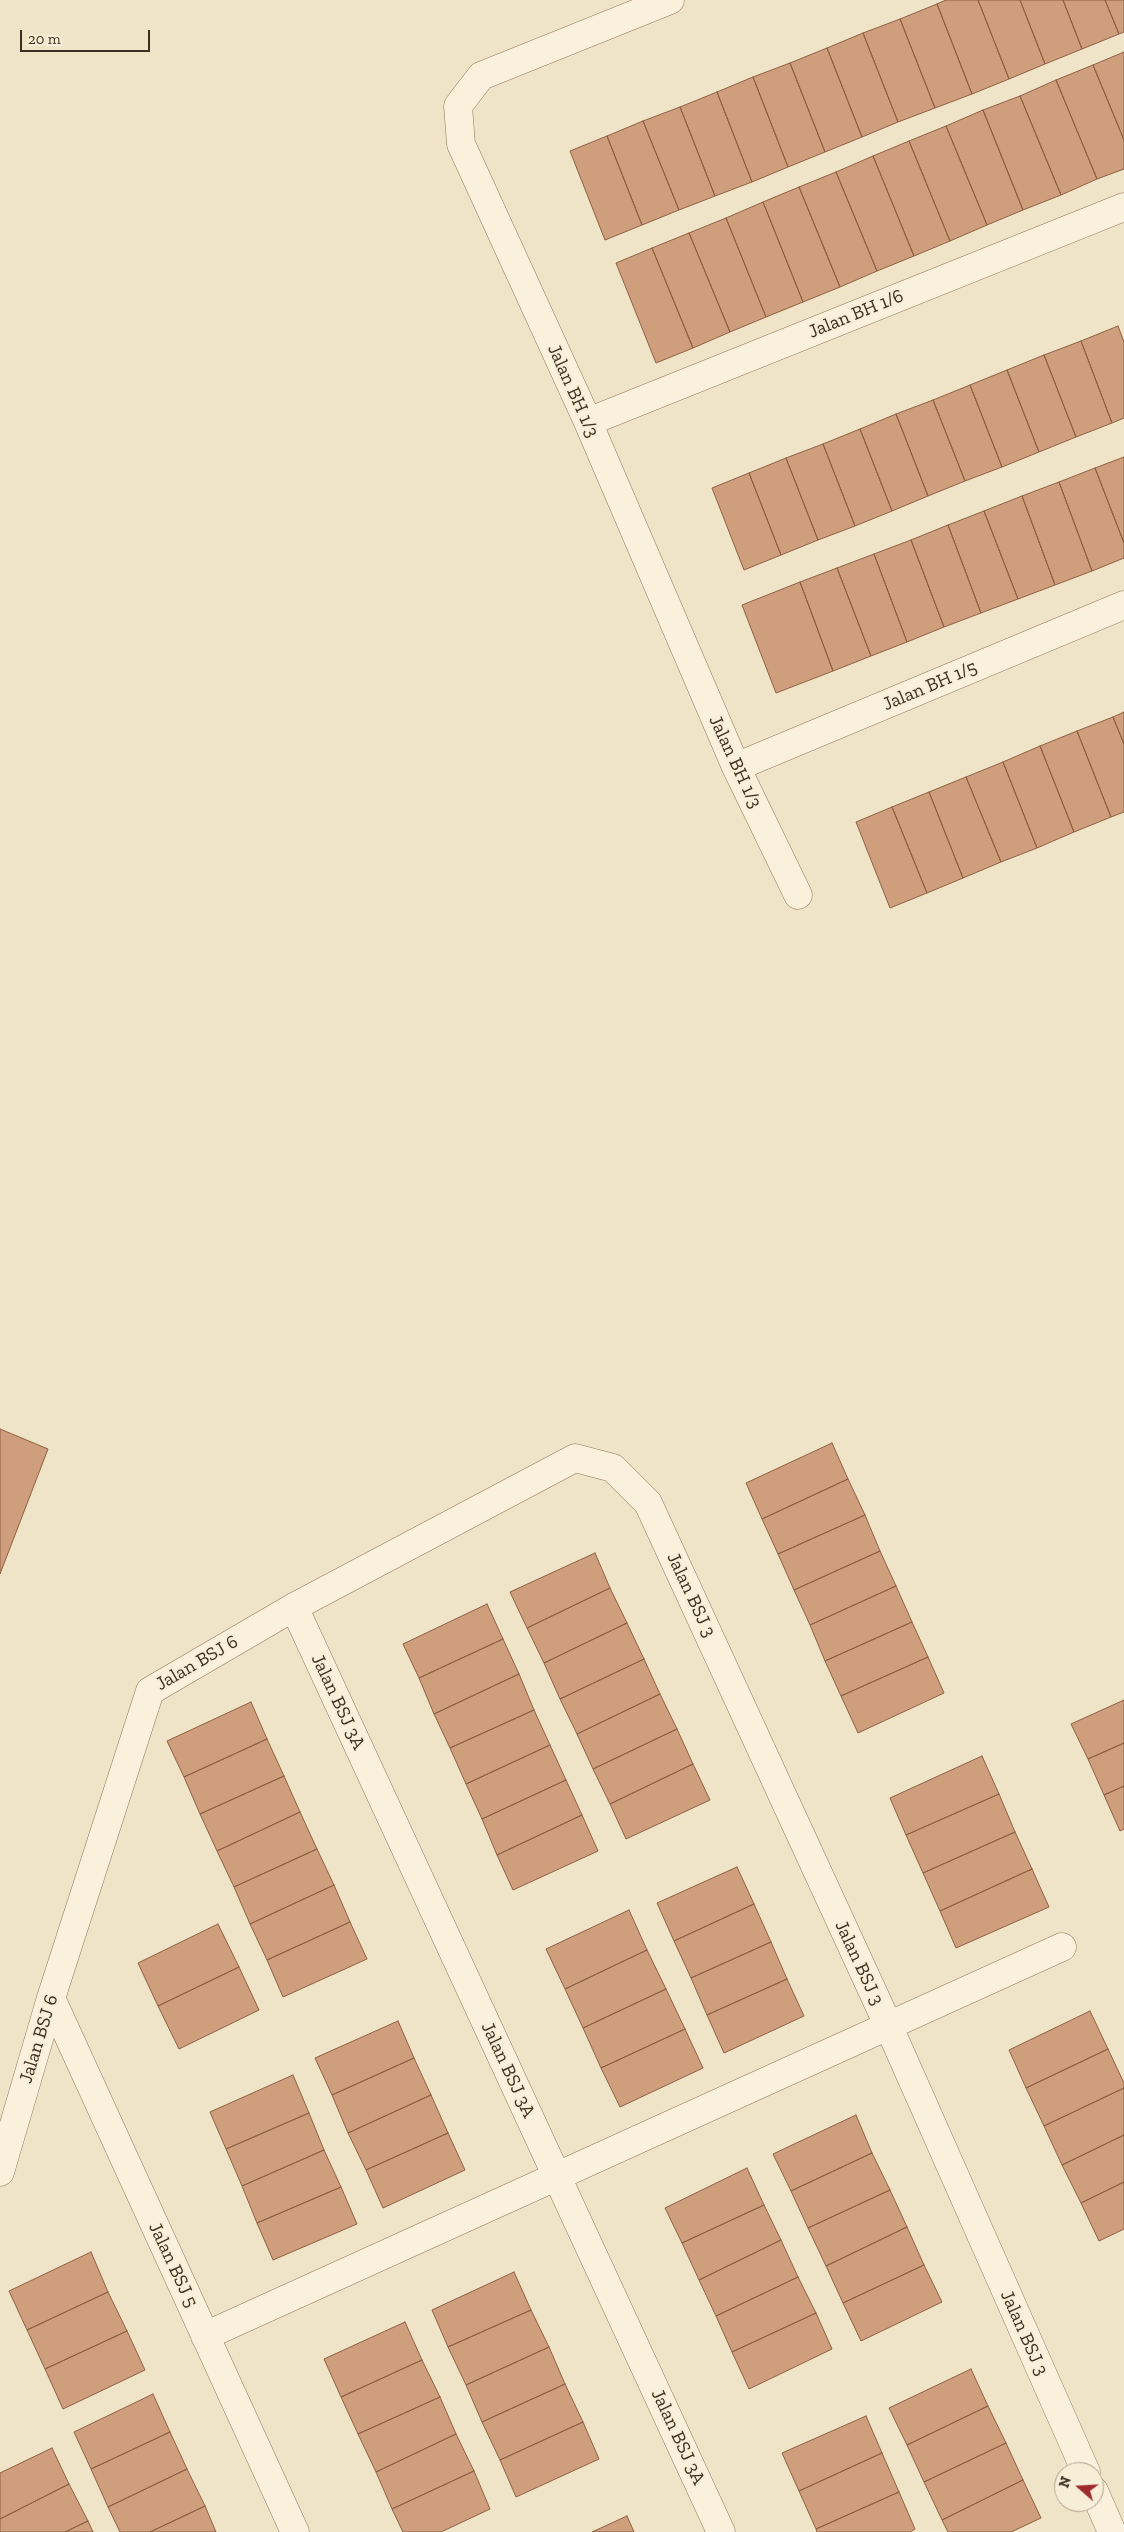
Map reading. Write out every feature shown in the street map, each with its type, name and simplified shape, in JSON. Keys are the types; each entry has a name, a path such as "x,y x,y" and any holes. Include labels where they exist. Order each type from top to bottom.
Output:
{"street":[{"name":"Jalan BH 1/3","path":"670,0 481,76 458,106 461,144 588,422 736,767 798,895"},
{"name":"Jalan BH 1/6","path":"588,422 1124,207"},
{"name":"Jalan BH 1/5","path":"736,767 1124,605"},
{"name":"Jalan BSJ 6","path":"0,2172 51,1998 150,1691 294,1607 575,1458 612,1468"},
{"name":"Jalan BSJ 3","path":"612,1468 648,1503 889,2028 1082,2462"},
{"name":"Jalan BSJ 3A","path":"294,1607 721,2532"},
{"path":"205,2336 889,2028 1062,1947"},
{"name":"Jalan BSJ 5","path":"51,1998 295,2532"},
{"path":"1103,2512 1112,2532"}],"building":[{"path":"946,0 978,0 1009,79 972,94 937,4"},
{"path":"978,0 1020,0 1045,64 1009,79"},
{"path":"1020,0 1063,0 1082,49 1045,64"},
{"path":"1063,0 1105,0 1119,34 1082,49"},
{"path":"1105,0 1124,0 1124,32 1119,34"},
{"path":"937,4 972,94 935,108 900,19"},
{"path":"900,19 935,108 898,122 863,33"},
{"path":"863,33 898,122 862,137 827,48"},
{"path":"827,48 862,137 825,152 790,63"},
{"path":"1124,52 1124,140 1093,65"},
{"path":"790,63 825,152 788,167 753,77"},
{"path":"1093,65 1124,140 1124,169 1097,179 1056,80"},
{"path":"753,77 788,167 752,182 717,92"},
{"path":"1056,80 1097,179 1061,195 1020,96"},
{"path":"717,92 752,182 715,196 680,107"},
{"path":"1020,96 1061,195 1023,210 983,110"},
{"path":"680,107 715,196 679,210 643,121"},
{"path":"983,110 1023,210 987,225 946,126"},
{"path":"643,121 679,210 642,225 607,136"},
{"path":"946,126 987,225 950,241 909,141"},
{"path":"607,136 642,225 605,240 570,151"},
{"path":"909,141 950,241 914,256 873,156"},
{"path":"873,156 914,256 877,271 836,172"},
{"path":"836,172 877,271 840,287 799,187"},
{"path":"799,187 840,287 803,302 763,202"},
{"path":"763,202 803,302 766,317 726,218"},
{"path":"726,218 766,317 730,332 689,233"},
{"path":"689,233 730,332 693,348 652,248"},
{"path":"652,248 693,348 656,363 616,263"},
{"path":"1118,326 1124,342 1124,418 1112,423 1081,341"},
{"path":"1081,341 1112,423 1076,437 1044,355"},
{"path":"1044,355 1076,437 1039,452 1007,370"},
{"path":"1007,370 1039,452 1002,467 970,385"},
{"path":"970,385 1002,467 965,481 933,400"},
{"path":"933,400 965,481 928,496 896,414"},
{"path":"896,414 928,496 892,511 860,429"},
{"path":"860,429 892,511 855,526 823,444"},
{"path":"823,444 855,526 818,540 786,458"},
{"path":"1124,457 1124,543 1095,468"},
{"path":"786,458 818,540 781,555 749,473"},
{"path":"1095,468 1124,543 1124,558 1092,571 1059,482"},
{"path":"749,473 781,555 744,570 712,488"},
{"path":"1059,482 1092,571 1055,585 1022,496"},
{"path":"1022,496 1055,585 1018,599 984,511"},
{"path":"984,511 1018,599 981,613 948,525"},
{"path":"948,525 981,613 944,627 911,540"},
{"path":"911,540 944,627 907,642 874,554"},
{"path":"874,554 907,642 871,656 837,568"},
{"path":"837,568 871,656 833,671 800,582"},
{"path":"800,582 833,671 776,693 742,605"},
{"path":"1124,712 1124,744 1113,717"},
{"path":"1113,717 1124,744 1124,812 1111,817 1077,731"},
{"path":"1077,731 1111,817 1074,832 1040,746"},
{"path":"1040,746 1074,832 1037,848 1003,762"},
{"path":"1003,762 1037,848 1001,862 966,777"},
{"path":"966,777 1001,862 963,878 929,792"},
{"path":"929,792 963,878 927,893 892,807"},
{"path":"892,807 927,893 890,908 856,822"},
{"path":"0,1429 48,1449 0,1574"},
{"path":"832,1443 848,1479 762,1519 746,1483"},
{"path":"848,1479 865,1515 778,1554 762,1519"},
{"path":"865,1515 880,1551 794,1590 778,1554"},
{"path":"880,1551 896,1586 810,1625 794,1590"},
{"path":"595,1553 610,1588 527,1628 510,1592"},
{"path":"896,1586 912,1622 825,1661 810,1625"},
{"path":"610,1588 627,1623 544,1663 527,1628"},
{"path":"487,1604 503,1639 419,1678 403,1644"},
{"path":"912,1622 928,1657 841,1696 825,1661"},
{"path":"627,1623 644,1659 560,1699 544,1663"},
{"path":"503,1639 519,1674 434,1714 419,1678"},
{"path":"928,1657 944,1693 858,1733 841,1696"},
{"path":"644,1659 660,1694 577,1734 560,1699"},
{"path":"519,1674 534,1710 450,1748 434,1714"},
{"path":"660,1694 677,1729 593,1769 577,1734"},
{"path":"1124,1700 1124,1743 1088,1759 1071,1724"},
{"path":"251,1702 267,1739 184,1777 167,1741"},
{"path":"534,1710 550,1745 466,1784 450,1748"},
{"path":"677,1729 693,1764 610,1804 593,1769"},
{"path":"267,1739 284,1776 200,1814 184,1777"},
{"path":"1124,1743 1124,1786 1104,1795 1088,1759"},
{"path":"550,1745 566,1780 482,1819 466,1784"},
{"path":"982,1756 999,1794 906,1835 890,1798"},
{"path":"693,1764 710,1800 626,1839 610,1804"},
{"path":"284,1776 300,1812 217,1851 200,1814"},
{"path":"566,1780 582,1815 497,1855 482,1819"},
{"path":"1124,1786 1124,1829 1120,1831 1104,1795"},
{"path":"999,1794 1015,1832 923,1873 906,1835"},
{"path":"300,1812 317,1849 234,1887 217,1851"},
{"path":"582,1815 598,1851 513,1890 497,1855"},
{"path":"1015,1832 1032,1869 940,1911 923,1873"},
{"path":"317,1849 334,1885 250,1924 234,1887"},
{"path":"737,1867 754,1904 674,1941 657,1903"},
{"path":"1032,1869 1049,1907 956,1948 940,1911"},
{"path":"334,1885 350,1922 267,1960 250,1924"},
{"path":"754,1904 771,1942 691,1978 674,1941"},
{"path":"629,1910 647,1950 565,1989 546,1949"},
{"path":"350,1922 367,1959 283,1997 267,1960"},
{"path":"218,1924 239,1967 158,2006 138,1963"},
{"path":"771,1942 787,1979 707,2015 691,1978"},
{"path":"647,1950 666,1989 583,2028 565,1989"},
{"path":"239,1967 259,2010 179,2049 158,2006"},
{"path":"787,1979 804,2016 724,2053 707,2015"},
{"path":"666,1989 685,2029 601,2068 583,2028"},
{"path":"1090,2011 1108,2049 1026,2088 1009,2050"},
{"path":"398,2021 414,2058 332,2095 315,2058"},
{"path":"685,2029 703,2068 620,2107 601,2068"},
{"path":"1108,2049 1124,2083 1124,2088 1044,2126 1026,2088"},
{"path":"414,2058 431,2095 348,2133 332,2095"},
{"path":"293,2075 309,2113 226,2149 210,2112"},
{"path":"1124,2088 1124,2135 1062,2165 1044,2126"},
{"path":"431,2095 448,2133 366,2170 348,2133"},
{"path":"309,2113 324,2150 242,2186 226,2149"},
{"path":"856,2115 872,2153 791,2191 773,2154"},
{"path":"448,2133 465,2170 383,2208 366,2170"},
{"path":"1124,2135 1124,2182 1081,2203 1062,2165"},
{"path":"324,2150 341,2187 257,2223 242,2186"},
{"path":"872,2153 890,2190 808,2228 791,2191"},
{"path":"747,2168 764,2205 682,2243 665,2208"},
{"path":"1124,2182 1124,2229 1099,2241 1081,2203"},
{"path":"341,2187 357,2224 273,2260 257,2223"},
{"path":"890,2190 907,2227 826,2266 808,2228"},
{"path":"764,2205 781,2240 699,2280 682,2243"},
{"path":"907,2227 924,2265 843,2303 826,2266"},
{"path":"781,2240 798,2277 716,2316 699,2280"},
{"path":"91,2252 108,2292 27,2330 9,2291"},
{"path":"924,2265 942,2302 861,2341 843,2303"},
{"path":"514,2272 531,2310 448,2347 432,2310"},
{"path":"798,2277 816,2313 732,2352 716,2316"},
{"path":"108,2292 127,2331 45,2369 27,2330"},
{"path":"531,2310 549,2347 466,2385 448,2347"},
{"path":"816,2313 832,2349 749,2389 732,2352"},
{"path":"405,2322 422,2360 341,2397 324,2359"},
{"path":"127,2331 145,2370 63,2409 45,2369"},
{"path":"549,2347 565,2384 482,2422 466,2385"},
{"path":"422,2360 440,2397 358,2434 341,2397"},
{"path":"971,2369 988,2406 907,2445 889,2408"},
{"path":"565,2384 583,2422 500,2460 482,2422"},
{"path":"153,2394 170,2432 91,2469 74,2432"},
{"path":"440,2397 456,2434 376,2472 358,2434"},
{"path":"988,2406 1006,2443 924,2482 907,2445"},
{"path":"866,2416 882,2453 799,2491 782,2453"},
{"path":"583,2422 599,2459 516,2497 500,2460"},
{"path":"170,2432 187,2469 108,2507 91,2469"},
{"path":"456,2434 474,2471 392,2509 376,2472"},
{"path":"1006,2443 1023,2480 942,2520 924,2482"},
{"path":"52,2448 69,2484 0,2519 0,2473"},
{"path":"882,2453 899,2492 816,2529 799,2491"},
{"path":"187,2469 205,2506 150,2532 120,2532 108,2507"},
{"path":"474,2471 490,2509 441,2532 403,2532 392,2509"},
{"path":"1023,2480 1041,2518 1011,2532 948,2532 942,2520"},
{"path":"69,2484 88,2521 65,2532 0,2532 0,2519"},
{"path":"899,2492 915,2529 910,2532 817,2532 816,2529"},
{"path":"205,2506 216,2532 150,2532"},
{"path":"627,2516 634,2532 592,2532"},
{"path":"88,2521 93,2532 65,2532"}]}
